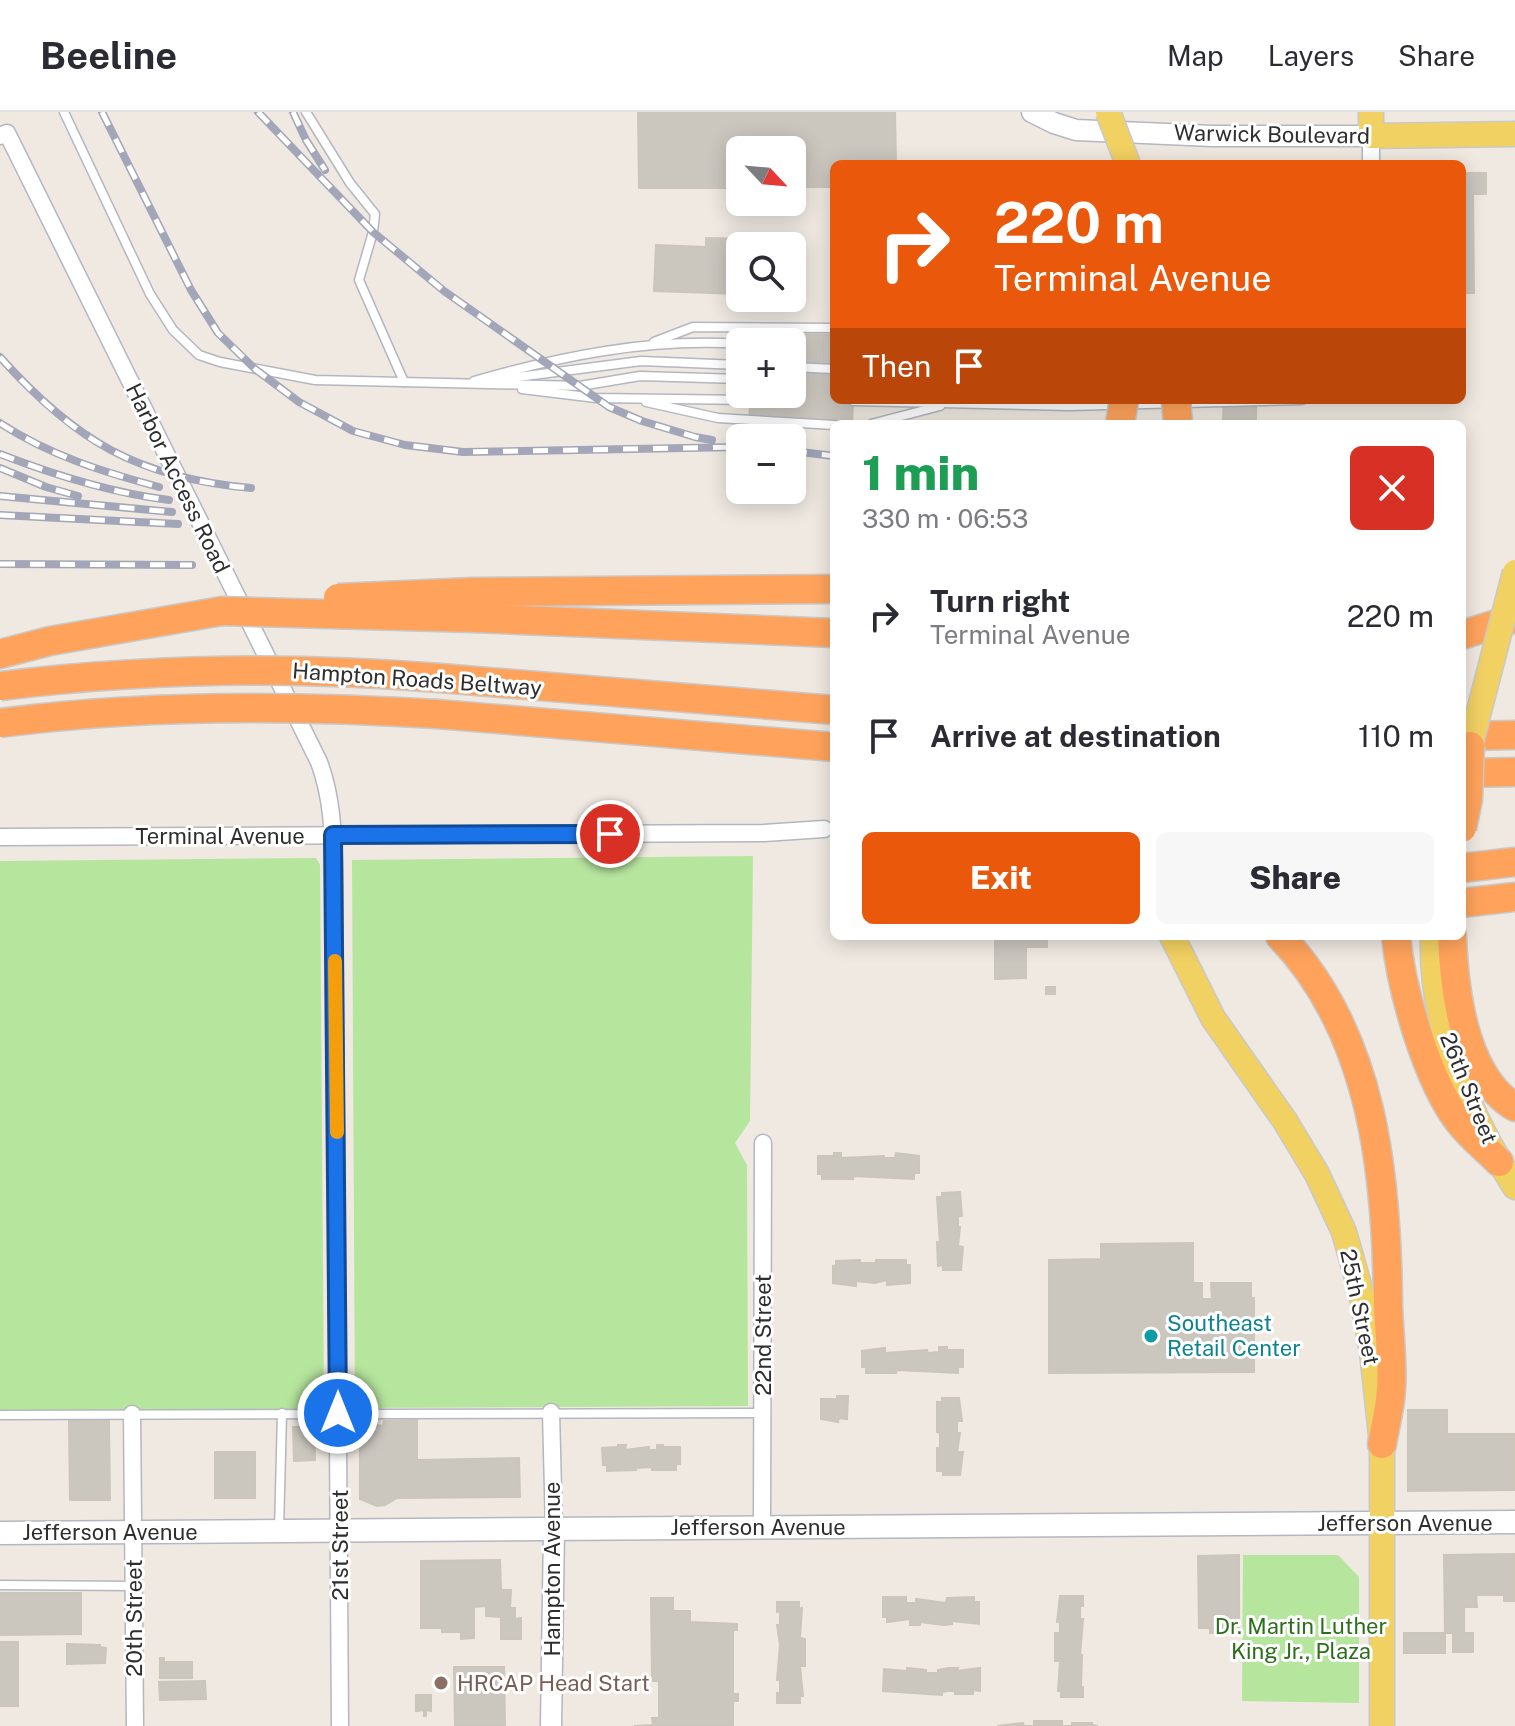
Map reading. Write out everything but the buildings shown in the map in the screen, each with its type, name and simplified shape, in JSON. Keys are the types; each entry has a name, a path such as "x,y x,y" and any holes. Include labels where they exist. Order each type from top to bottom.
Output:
{"highway":[{"path":"0,654 50,641 222,611 473,605 830,589"},
{"path":"473,605 824,633"},
{"path":"1466,634 1515,618"},
{"name":"Hampton Roads Beltway","path":"0,686 99,676 211,671 318,671 830,710"},
{"name":"Hampton Roads Beltway","path":"0,723 104,713 211,708 313,708 437,714 830,747"},
{"path":"653,733 753,755 830,763"},
{"path":"1466,756 1515,735"},
{"path":"1466,758 1515,772"},
{"path":"1466,778 1466,809"},
{"path":"1466,868 1515,862"},
{"path":"1466,903 1515,897"},
{"path":"1283,940 1309,972 1333,1013 1356,1068 1378,1146 1386,1222 1391,1388 1382,1444"},
{"path":"1397,945 1427,1059 1459,1122 1499,1162"},
{"path":"1443,945 1476,1060 1490,1085 1515,1107"}],"main road":[{"path":"1108,112 1126,160"},
{"name":"Warwick Boulevard","path":"1371,124 1515,134"},
{"path":"1466,750 1515,572"},
{"name":"25th Street","path":"1174,940 1213,1018 1301,1145 1344,1232 1367,1320 1382,1444 1382,1726"},
{"name":"26th Street","path":"1443,945 1438,1002 1455,1064 1499,1162 1515,1187"},
{"name":"Jefferson Avenue","path":"0,1533 1515,1522"}],"street":[{"name":"Warwick Boulevard","path":"1032,112 1076,130 1212,136 1371,124"},
{"path":"1371,124 1371,160"},
{"name":"Harbor Access Road","path":"0,136 7,133 319,762 331,806 333,835"},
{"name":"Terminal Avenue","path":"0,837 764,833 824,829"},
{"name":"21st Street","path":"333,835 340,1726"},
{"name":"22nd Street","path":"762,1527 763,1143"},
{"name":"Hampton Avenue","path":"551,1412 554,1529 551,1726"},
{"name":"20th Street","path":"132,1414 135,1726"}],"lane":[{"path":"64,112 150,294 173,330 199,355 220,362 315,380 580,386 640,376 726,379"},
{"path":"306,112 341,169 375,214 359,280 404,382"},
{"path":"643,346 693,327 830,328"},
{"path":"466,383 544,361 643,346 694,341 726,343"},
{"path":"466,383 641,361 726,364"},
{"path":"806,368 830,369"},
{"path":"466,383 596,398 726,400"},
{"path":"630,398 718,418 830,425"},
{"path":"887,420 949,404"},
{"path":"992,404 1147,404"},
{"path":"279,1531 282,1413"},
{"path":"0,1415 763,1413"},
{"path":"0,1585 135,1586"}],"green space":[{"path":"753,856 750,1121 735,1143 747,1165 748,1406 355,1408 352,860"},
{"path":"316,858 320,865 324,1409 0,1412 0,861"},
{"name":"Dr. Martin Luther King Jr., Plaza","path":"1243,1555 1338,1555 1359,1577 1359,1703 1242,1701"}],"railway":[{"path":"102,112 191,290 218,333 255,369 299,402 353,431 405,445 463,452 726,447"},
{"path":"258,112 373,232 444,291 609,407 642,421 712,440"},
{"path":"293,112 325,170"},
{"path":"0,357 55,412 111,450 175,475 251,488"},
{"path":"0,423 77,461 159,487"},
{"path":"806,453 830,456"},
{"path":"0,454 83,482 169,500"},
{"path":"0,468 78,496"},
{"path":"0,496 172,512"},
{"path":"0,515 178,524"},
{"path":"0,564 192,565"}],"slow traffic":[{"path":"335,961 337,1132"}],"place":[{"name":"Southeast Retail Center","path":"1151,1336"},
{"name":"HRCAP Head Start","path":"441,1683"}],"route":[{"path":"338,1413 333,835 610,834"}]}
